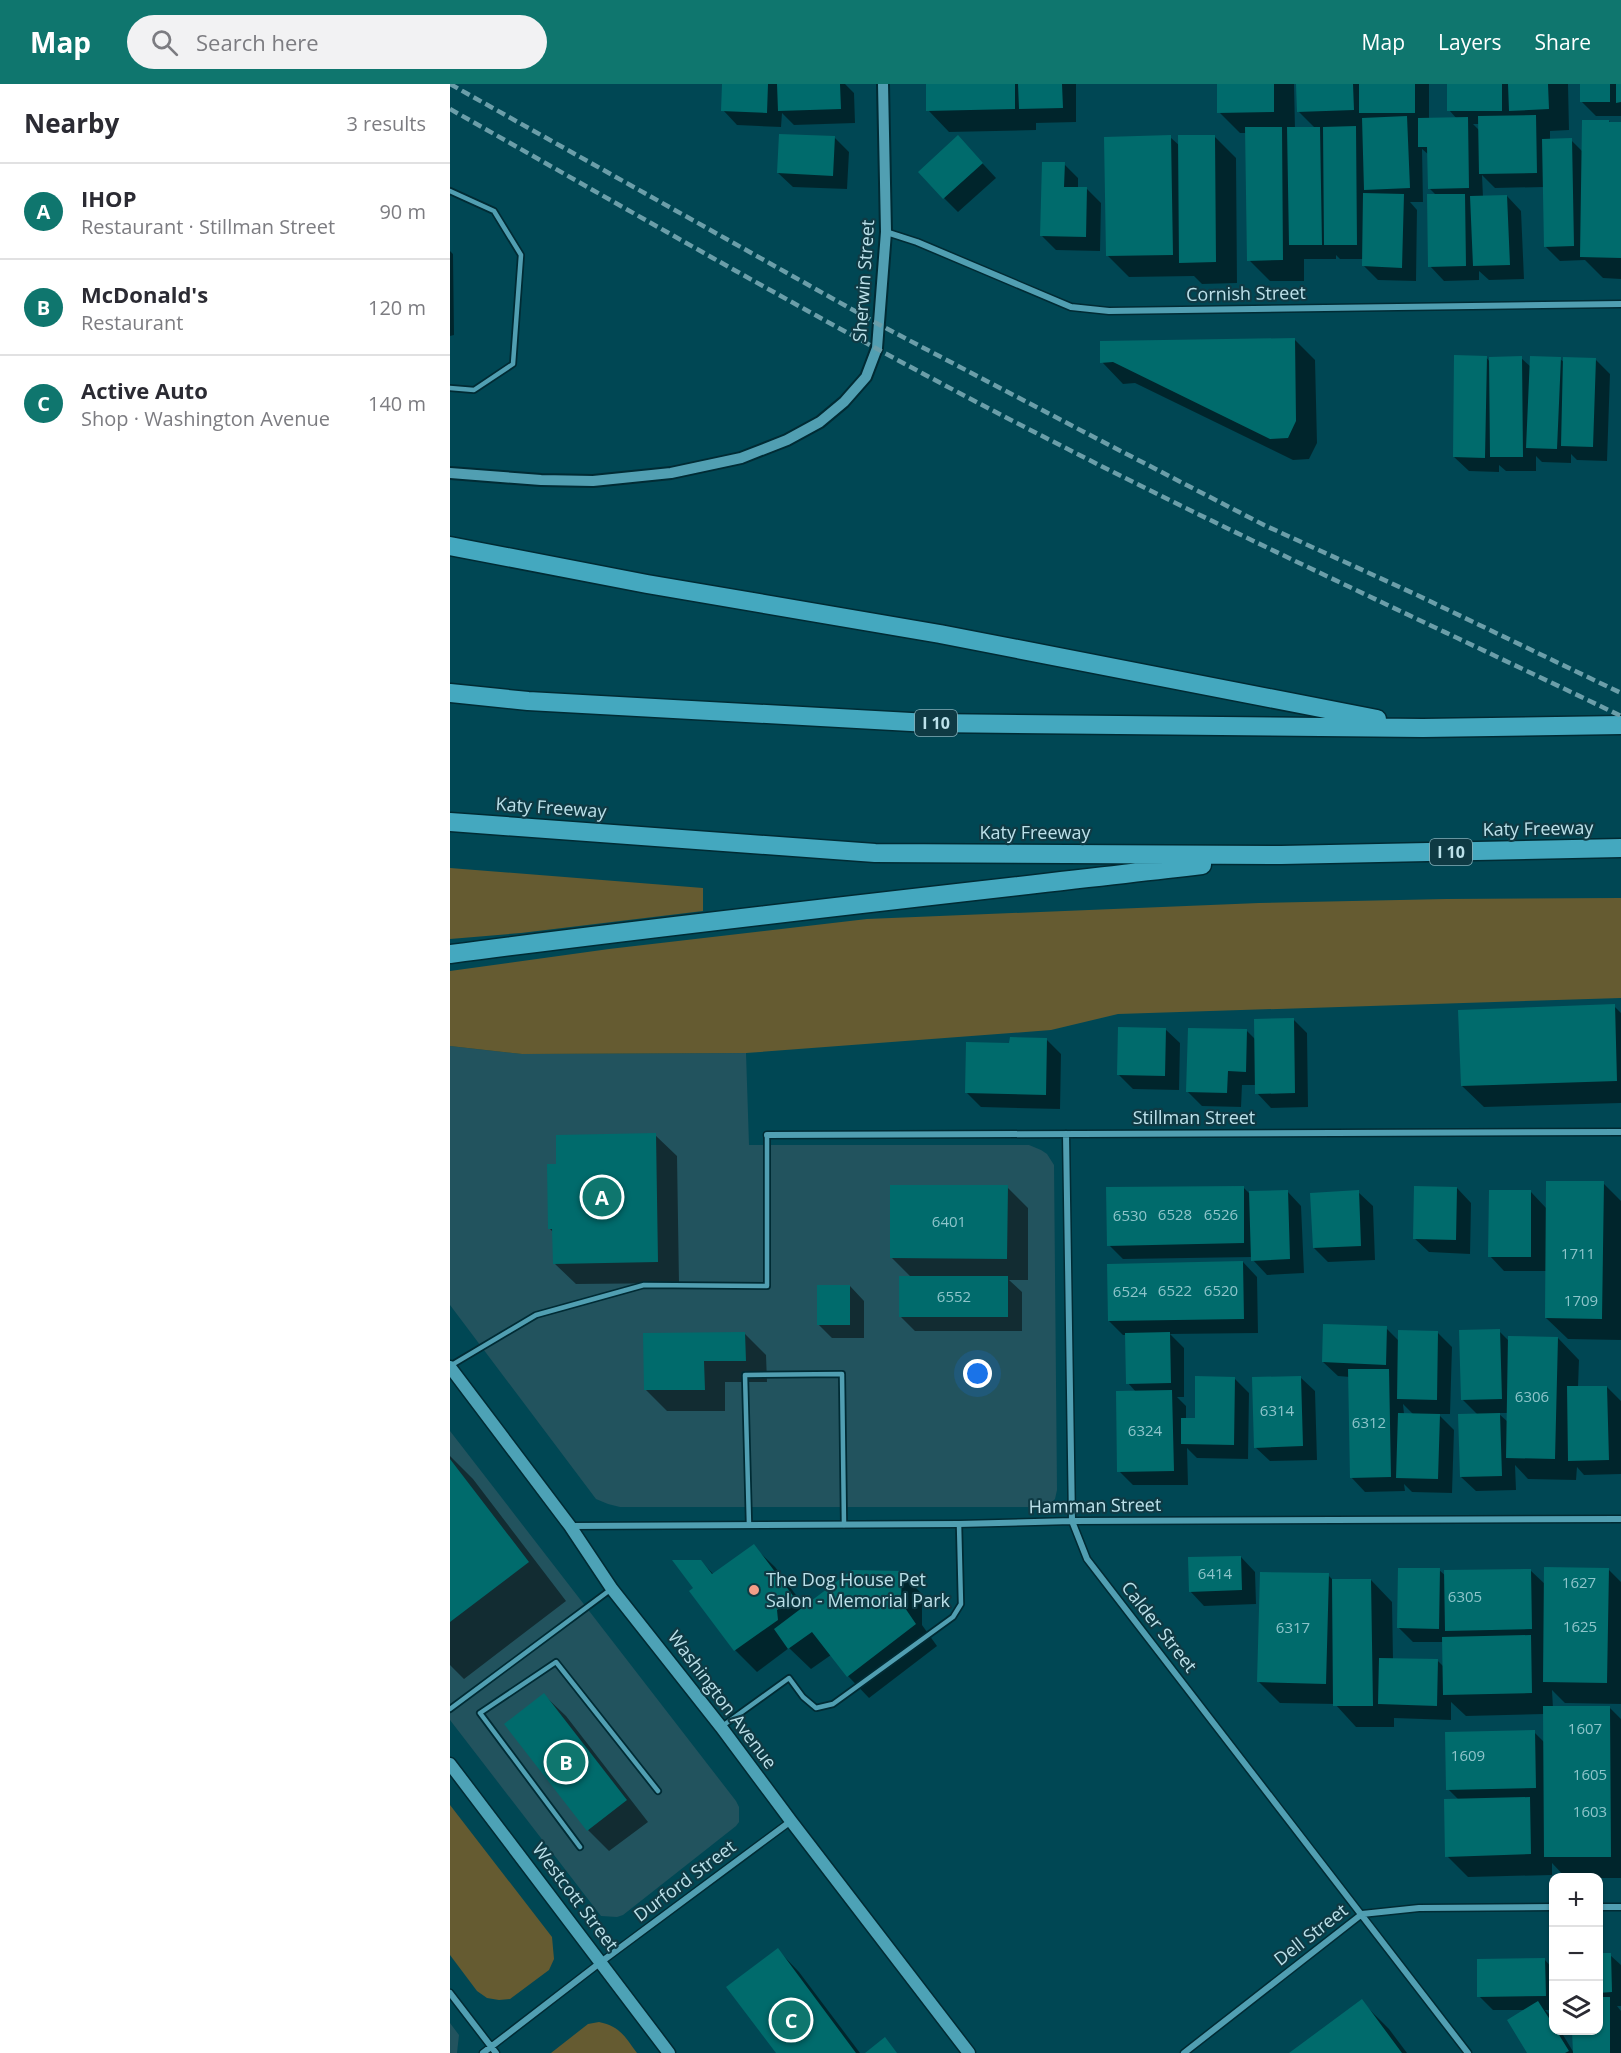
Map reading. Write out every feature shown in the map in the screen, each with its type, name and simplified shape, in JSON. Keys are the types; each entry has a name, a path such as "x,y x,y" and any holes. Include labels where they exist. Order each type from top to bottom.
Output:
{"highway":[{"path":"450,546 647,584 940,634 1423,728"},
{"name":"I 10","path":"450,693 528,701 929,723 1423,728 1621,725"},
{"name":"Katy Freeway","path":"450,822 875,853 1281,855 1621,848"},
{"path":"450,954 669,925 853,906 1281,855"}],"main road":[{"name":"Washington Avenue","path":"450,1367 570,1526 612,1589 721,1727 969,2053"},
{"name":"Westcott Street","path":"450,1764 669,2053"}],"street":[{"name":"Sherwin Street","path":"450,473 541,480 593,481 671,473 741,458 787,440 820,422 844,402 866,377 877,348 886,232 883,84"},
{"name":"Cornish Street","path":"886,232 917,242 1071,307 1108,311 1621,304"},
{"name":"Stillman Street","path":"767,1135 1621,1132"},
{"name":"Calder Street","path":"1066,1134 1072,1521 1087,1559 1468,2053"},
{"name":"Hamman Street","path":"570,1526 1621,1519"},
{"name":"Durford Street","path":"483,2053 494,2050 601,1962 791,1821"},
{"name":"Dell Street","path":"1184,2053 1362,1914 1419,1908 1549,1907"},
{"path":"1603,1907 1621,1907"},
{"path":"450,1993 494,2050"}],"lane":[{"path":"450,191 494,211 521,255 513,364 474,390 450,388"},
{"path":"450,1367 536,1315 644,1285 767,1286 767,1135"},
{"path":"748,1525 745,1375 842,1374 844,1525"},
{"path":"721,1727 789,1678 803,1697 816,1708 833,1704 952,1617 961,1604 959,1524"},
{"path":"450,1709 612,1589"},
{"path":"580,1846 480,1713 556,1662 658,1791"}],"shaded area":[{"path":"450,868 703,888 703,911 521,933 450,939"},
{"path":"1621,898 1621,998 1118,1014 1051,1030 746,1053 522,1054 450,1046 450,971 609,949 867,919 1259,903"},
{"path":"450,1046 522,1054 746,1053 749,1145 1029,1145 1047,1154 1054,1165 1057,1490 1055,1499 1043,1507 620,1507 596,1499 450,1305"},
{"path":"450,1431 739,1807 739,1822 736,1826 623,1915 601,1916 450,1720"},
{"path":"450,1805 552,1937 554,1959 549,1970 510,1999 487,1998 477,1991 450,1955"},
{"path":"599,2022 617,2029 637,2053 551,2053 588,2024"},
{"path":"450,2023 459,2035 457,2053 450,2053"}],"building":[{"path":"722,84 768,84 767,113 721,111"},
{"path":"777,84 840,84 841,109 778,111"},
{"path":"926,84 1015,84 1015,109 926,111"},
{"path":"1018,84 1062,84 1063,108 1019,109"},
{"path":"1217,84 1274,84 1274,112 1217,113"},
{"path":"1296,84 1353,84 1354,110 1297,112"},
{"path":"1359,84 1415,84 1415,113 1359,113"},
{"path":"1447,84 1502,84 1502,111 1447,111"},
{"path":"1508,84 1548,84 1549,109 1509,111"},
{"path":"1580,84 1610,84 1610,102 1580,102"},
{"path":"1616,84 1621,84 1621,102 1616,103"},
{"path":"1536,115 1537,173 1479,174 1478,116"},
{"path":"1407,116 1410,188 1364,190 1362,118"},
{"path":"1468,117 1469,188 1428,189 1427,147 1418,147 1418,118"},
{"path":"1582,120 1621,122 1621,258 1580,257"},
{"path":"1356,126 1357,245 1324,245 1323,127"},
{"path":"1245,127 1282,127 1283,260 1247,261"},
{"path":"1287,127 1320,127 1322,245 1289,245"},
{"path":"779,134 835,136 833,176 777,173"},
{"path":"958,135 983,163 943,199 918,172"},
{"path":"1171,135 1173,255 1106,256 1104,137"},
{"path":"1178,135 1215,135 1216,262 1179,263"},
{"path":"1572,138 1574,246 1544,247 1542,139"},
{"path":"1042,162 1065,162 1064,187 1087,187 1086,237 1040,236"},
{"path":"1363,193 1404,194 1402,268 1362,266"},
{"path":"1427,194 1465,194 1466,266 1428,267"},
{"path":"1507,195 1510,265 1473,266 1470,196"},
{"path":"1295,338 1296,421 1288,438 1270,439 1113,362 1100,363 1100,341"},
{"path":"1454,355 1487,356 1485,458 1453,457"},
{"path":"1522,356 1523,457 1490,457 1489,357"},
{"path":"1530,356 1561,357 1557,449 1526,448"},
{"path":"1563,357 1596,358 1593,447 1561,446"},
{"path":"1615,1004 1617,1081 1461,1086 1458,1010"},
{"path":"1294,1018 1295,1093 1255,1094 1254,1019"},
{"path":"1118,1027 1166,1028 1165,1076 1117,1075"},
{"path":"1188,1028 1247,1029 1246,1072 1228,1071 1227,1093 1186,1092"},
{"path":"1010,1037 1047,1038 1046,1095 965,1093 966,1042 1009,1043"},
{"path":"656,1133 658,1262 553,1264 552,1229 548,1229 547,1164 556,1164 556,1135"},
{"path":"1546,1181 1604,1181 1602,1319 1545,1318"},
{"path":"890,1185 1008,1185 1007,1259 890,1258"},
{"path":"1244,1186 1244,1243 1107,1246 1106,1187"},
{"path":"1414,1186 1457,1187 1456,1240 1413,1239"},
{"path":"1288,1190 1290,1259 1251,1261 1249,1191"},
{"path":"1359,1190 1361,1246 1313,1248 1310,1193"},
{"path":"1489,1190 1531,1190 1531,1257 1488,1257"},
{"path":"1243,1261 1244,1319 1108,1321 1107,1264"},
{"path":"899,1276 1008,1276 1008,1317 899,1317"},
{"path":"817,1285 850,1285 850,1325 817,1325"},
{"path":"1323,1324 1387,1326 1386,1365 1322,1362"},
{"path":"1500,1329 1502,1399 1461,1400 1459,1330"},
{"path":"1398,1330 1438,1331 1437,1400 1397,1399"},
{"path":"745,1332 746,1361 704,1361 705,1390 644,1390 643,1333"},
{"path":"1170,1332 1171,1383 1126,1384 1125,1333"},
{"path":"1508,1336 1558,1337 1555,1459 1506,1458"},
{"path":"1348,1369 1389,1369 1391,1477 1350,1478"},
{"path":"1195,1376 1235,1377 1234,1445 1181,1444 1181,1418 1195,1418"},
{"path":"1301,1376 1303,1446 1254,1448 1252,1377"},
{"path":"1567,1386 1607,1386 1609,1460 1568,1461"},
{"path":"1172,1390 1174,1471 1117,1472 1116,1391"},
{"path":"1398,1413 1440,1414 1438,1479 1396,1478"},
{"path":"1500,1413 1502,1476 1460,1477 1458,1414"},
{"path":"450,1459 529,1562 450,1622"},
{"path":"754,1544 794,1597 777,1610 778,1620 734,1651 689,1591 693,1588 672,1560 701,1560 712,1574"},
{"path":"1241,1556 1242,1590 1189,1592 1188,1557"},
{"path":"1544,1567 1609,1568 1607,1683 1543,1682"},
{"path":"1398,1568 1440,1568 1439,1629 1397,1628"},
{"path":"1531,1569 1532,1629 1445,1631 1444,1570"},
{"path":"852,1570 902,1571 901,1602 916,1624 847,1677 812,1632 788,1649 774,1629"},
{"path":"1260,1572 1329,1573 1326,1684 1257,1682"},
{"path":"1332,1579 1371,1579 1373,1706 1333,1706"},
{"path":"1531,1635 1532,1693 1443,1695 1442,1637"},
{"path":"1379,1658 1438,1659 1437,1706 1378,1704"},
{"path":"544,1693 627,1800 587,1831 504,1724"},
{"path":"1543,1706 1610,1706 1611,1857 1544,1857"},
{"path":"1535,1730 1536,1788 1446,1790 1445,1732"},
{"path":"1530,1797 1531,1854 1445,1857 1444,1799"},
{"path":"778,1948 856,2053 776,2053 726,1987"},
{"path":"1603,1953 1611,1953 1612,1992 1603,1993"},
{"path":"1545,1958 1546,1996 1477,1997 1477,1959"},
{"path":"1603,1997 1610,1997 1610,2053 1573,2053 1572,2035 1603,2035"},
{"path":"1362,1999 1402,2053 1289,2053"},
{"path":"1538,2001 1549,2018 1549,2035 1559,2035 1569,2051 1565,2053 1527,2053 1507,2020"},
{"path":"885,2037 897,2053 865,2053"}],"railway":[{"path":"450,84 878,324 1084,432 1264,525 1417,595 1621,693"},
{"path":"450,109 750,279 977,402 1195,513 1621,716"}],"place":[{"name":"IHOP","path":"602,1197"},
{"name":"The Dog House Pet Salon - Memorial Park","path":"754,1590"},
{"name":"McDonald's","path":"566,1762"},
{"name":"Active Auto","path":"791,2020"}]}
